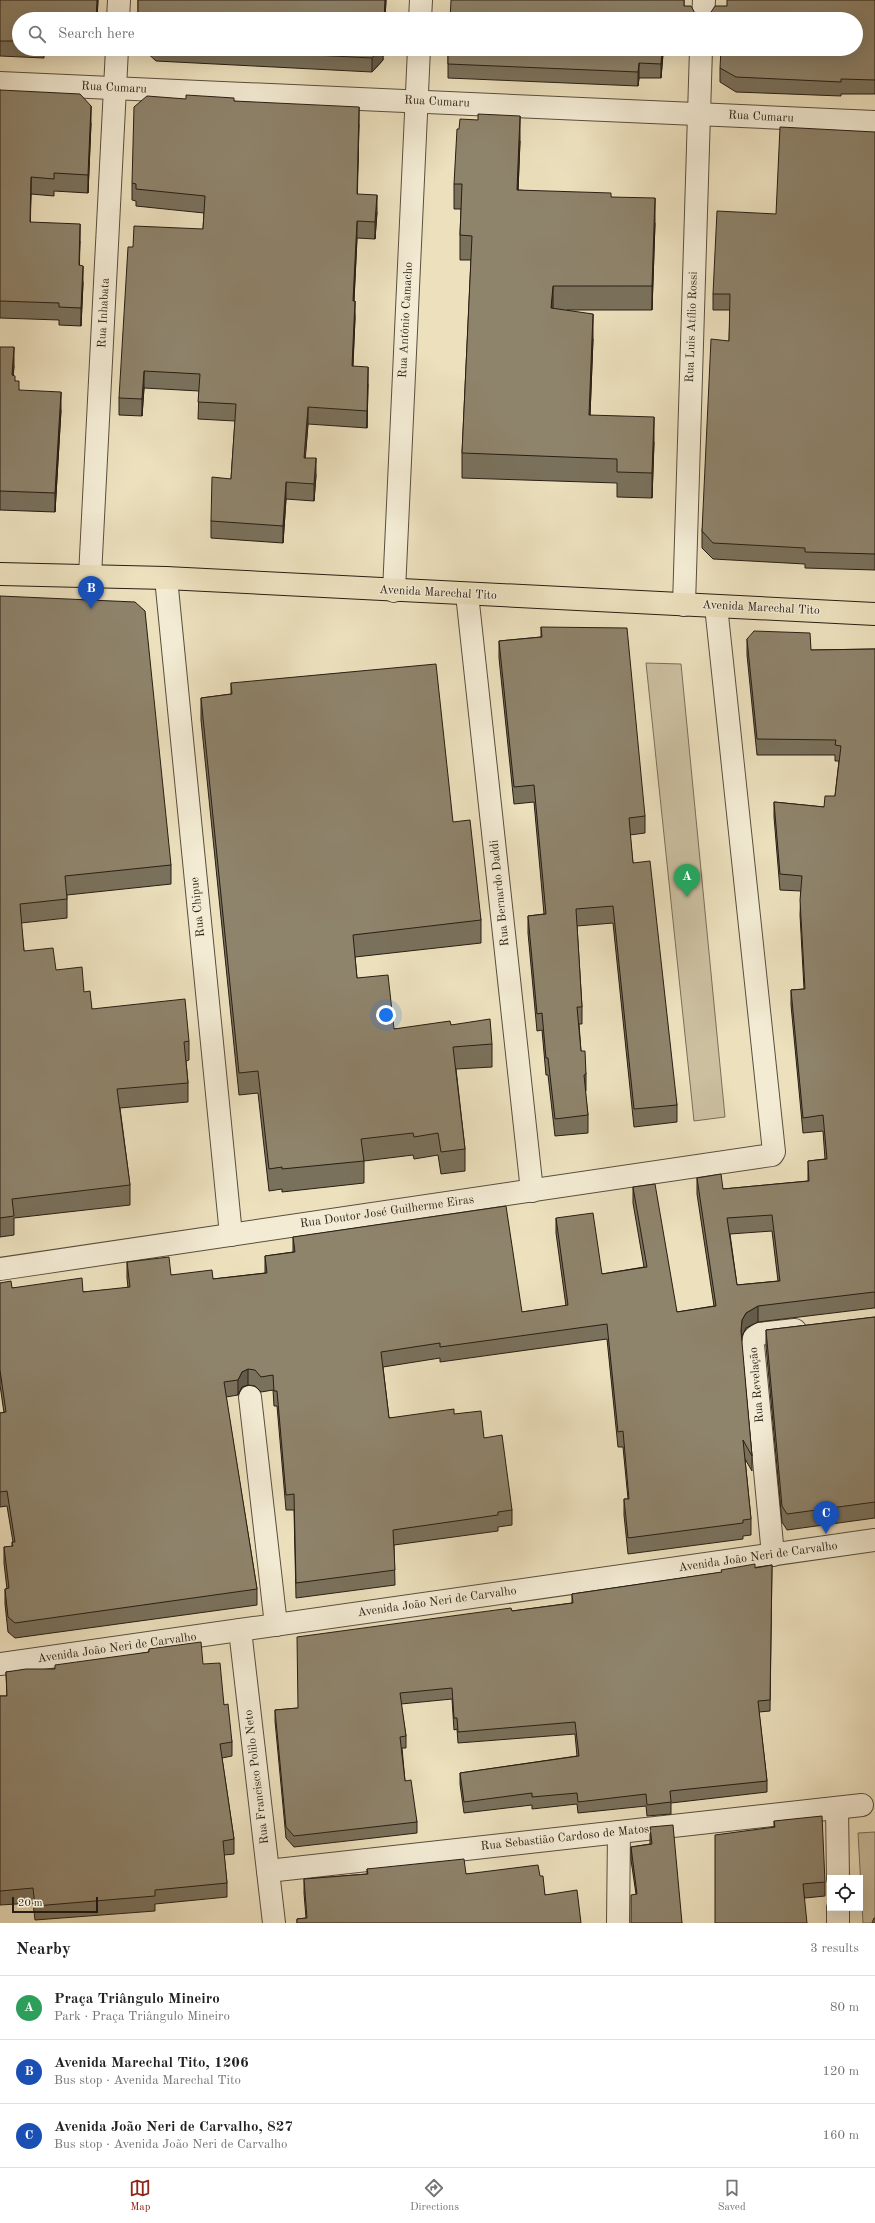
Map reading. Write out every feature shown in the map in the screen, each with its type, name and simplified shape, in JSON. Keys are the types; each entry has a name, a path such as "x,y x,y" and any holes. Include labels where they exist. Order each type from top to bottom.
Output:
{"main road":[{"name":"Avenida Marechal Tito","path":"0,574 166,578 394,591 875,614"}],"street":[{"path":"118,12 119,0"},
{"path":"420,12 421,0"},
{"path":"703,12 704,0"},
{"name":"Rua Inhabata","path":"90,576 117,56"},
{"name":"Rua Antônio Camacho","path":"394,591 419,56"},
{"name":"Rua Luis Atílio Rossi","path":"684,605 698,114 702,56"},
{"name":"Rua Cumaru","path":"0,83 875,122"},
{"name":"Rua Chipue","path":"166,578 231,1235"},
{"name":"Rua Bernardo Daddi","path":"468,594 532,1191"},
{"name":"Rua Doutor José Guilherme Eiras","path":"0,1269 769,1157 773,1154 773,1136 716,606"},
{"name":"Rua Revelação","path":"773,1555 753,1345 754,1338 759,1334 813,1327"},
{"path":"250,1397 276,1625"},
{"name":"Avenida João Neri de Carvalho","path":"0,1664 875,1540"},
{"name":"Rua Francisco Polilo Neto","path":"240,1630 274,1923"},
{"name":"Rua Sebastião Cardoso de Matos","path":"268,1871 862,1805"},
{"path":"837,1808 838,1875"},
{"path":"618,1923 619,1832"},
{"path":"838,1911 838,1923"}],"shaded area":[{"path":"646,663 681,664 725,1117 694,1121"},
{"path":"875,1832 875,1923 863,1923 863,1875 860,1875 858,1833"}],"building":[{"path":"0,0 97,0 96,12 12,12 12,41 0,41"},
{"path":"138,0 385,0 384,12 138,12"},
{"path":"451,0 684,0 684,6 691,6 694,12 450,12"},
{"path":"727,0 875,0 875,80 841,79 841,82 736,77 720,68 721,56 863,56 863,12 711,12 715,6 727,6"},
{"path":"333,56 374,56 372,58"},
{"path":"448,56 662,56 661,64 639,63 638,72 448,64"},
{"path":"0,90 80,94 91,106 88,175 54,173 54,179 31,177 30,222 80,224 79,265 83,266 81,308 59,307 59,303 0,301"},
{"path":"186,95 234,98 234,101 359,107 357,194 377,195 375,222 357,221 353,301 355,301 352,366 368,367 367,411 308,407 304,458 316,458 314,484 286,482 283,526 211,521 212,477 231,479 236,404 198,402 200,374 144,371 142,399 119,398 128,247 133,247 134,226 203,229 205,196 136,189 136,184 132,183 134,107 147,96 186,99"},
{"path":"478,114 520,116 517,190 611,193 611,197 655,198 652,286 553,286 551,308 593,314 589,415 654,417 652,473 617,472 617,459 462,453 472,236 460,235 462,184 454,184 457,129 459,129 460,119 478,120"},
{"path":"780,127 875,132 875,554 805,552 805,548 713,543 702,531 711,339 729,341 730,294 713,294 717,211 776,214"},
{"path":"0,347 14,347 12,375 15,376 15,381 19,381 19,390 61,392 55,493 0,491"},
{"path":"0,596 135,602 145,611 171,865 65,876 67,899 20,904 24,951 53,948 56,970 82,967 84,992 90,991 92,1009 185,999 189,1041 184,1042 188,1083 117,1089 130,1185 12,1199 14,1216 0,1218"},
{"path":"541,627 627,628 645,816 629,818 633,863 650,861 677,1105 634,1109 613,906 576,909 582,1007 577,1007 581,1051 585,1051 586,1074 584,1075 588,1115 555,1119 548,1058 546,1058 542,1013 537,1014 528,916 546,914 534,785 514,787 499,641 542,637"},
{"path":"754,631 810,633 811,650 875,649 875,1293 758,1306 746,1313 742,1320 741,1331 752,1456 743,1440 751,1519 743,1520 743,1523 628,1538 624,1499 629,1499 623,1431 618,1432 607,1324 440,1347 440,1343 381,1352 389,1418 454,1409 454,1414 481,1411 484,1438 502,1435 512,1510 498,1512 498,1515 393,1530 395,1570 296,1583 294,1494 286,1495 277,1391 274,1391 273,1375 261,1377 255,1370 248,1369 242,1372 238,1380 224,1382 257,1589 15,1623 8,1617 5,1589 9,1588 4,1547 13,1546 12,1542 15,1542 7,1491 0,1492 0,1413 6,1412 0,1370 0,1283 11,1281 12,1288 82,1278 83,1292 130,1287 127,1262 169,1257 171,1275 212,1270 213,1279 267,1273 265,1256 295,1252 293,1237 506,1206 522,1312 568,1305 556,1218 593,1213 602,1274 647,1267 633,1187 655,1184 677,1312 716,1306 697,1178 721,1174 723,1189 809,1181 808,1161 827,1159 823,1115 803,1118 791,990 805,989 800,900 802,876 780,874 774,802 824,807 825,796 835,796 841,746 835,745 836,740 757,739 747,639","holes":["772,1215 780,1281 737,1285 727,1218"]},
{"path":"436,664 453,822 470,820 481,920 353,935 357,978 388,975 394,1029 450,1021 451,1025 490,1019 492,1044 453,1047 465,1149 441,1152 438,1133 414,1137 413,1133 361,1139 364,1161 269,1169 258,1071 239,1073 201,698 232,694 231,683"},
{"path":"875,1317 875,1502 787,1514 782,1506 766,1330"},
{"path":"755,1564 755,1568 772,1565 770,1700 758,1701 767,1781 670,1791 671,1802 647,1805 646,1794 578,1802 577,1793 532,1797 532,1793 464,1802 460,1773 579,1756 575,1722 458,1732 457,1718 454,1718 452,1688 400,1693 406,1736 400,1737 405,1781 411,1780 417,1822 294,1836 286,1827 275,1710 298,1708 297,1637 511,1608 512,1611 573,1603 572,1594 722,1572 721,1570"},
{"path":"201,1642 203,1664 220,1663 224,1705 228,1704 232,1742 220,1744 234,1839 223,1841 227,1883 155,1890 155,1896 35,1906 33,1888 0,1891 0,1696 7,1696 6,1672 26,1669 55,1669 55,1665 149,1652 149,1649"},
{"path":"822,1816 825,1882 803,1884 807,1923 715,1923 715,1835 775,1827 774,1821"},
{"path":"673,1825 682,1923 631,1923 631,1895 637,1894 631,1847 652,1844 650,1827"},
{"path":"464,1859 466,1874 538,1865 540,1876 543,1876 545,1895 577,1890 581,1923 297,1923 297,1919 307,1918 304,1879 368,1874 367,1869"}],"place":[{"name":"Avenida Marechal Tito, 1206","path":"91,609"},
{"name":"Praça Triângulo Mineiro","path":"687,897"},
{"name":"Avenida João Neri de Carvalho, 827","path":"826,1534"}]}
